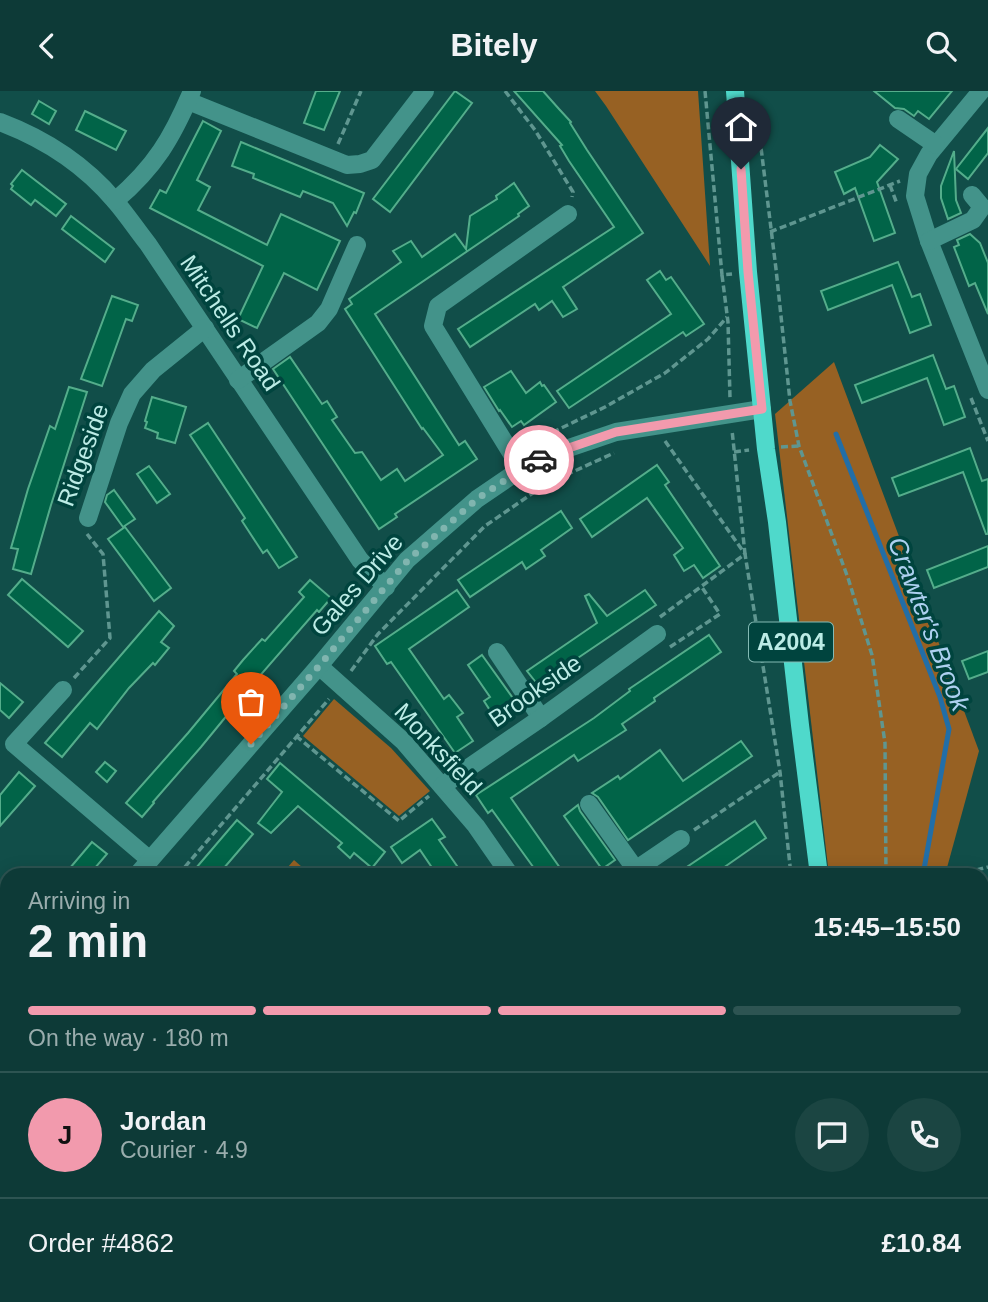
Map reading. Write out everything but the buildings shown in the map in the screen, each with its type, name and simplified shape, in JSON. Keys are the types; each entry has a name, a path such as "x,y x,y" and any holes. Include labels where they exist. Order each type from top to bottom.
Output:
{"main road":[{"name":"A2004","path":"735,91 748,272 766,449 818,868"}],"street":[{"path":"115,201 157,160 178,124 190,96 347,165 372,160 425,91"},
{"path":"981,91 936,145 918,174 915,196 929,241 988,390"},
{"path":"898,119 936,145"},
{"name":"Mitchells Road","path":"0,122 61,151 115,201 148,244 360,559 386,587"},
{"path":"929,241 973,220 982,207 972,195"},
{"path":"522,469 433,326 438,306 568,214"},
{"path":"238,380 318,323 329,309 356,245"},
{"name":"Ridgeside","path":"88,518 132,394 153,370 205,328"},
{"name":"Gales Drive","path":"143,868 408,560 477,499 522,469 557,452 616,432 762,409"},
{"name":"Brookside","path":"442,786 657,634"},
{"path":"497,652 541,718"},
{"name":"Monksfield","path":"319,666 403,741 475,826 505,868"},
{"path":"63,690 9,750 150,860"},
{"path":"589,804 629,868"},
{"path":"638,868 681,839"}],"path":[{"path":"332,158 361,91"},
{"path":"505,91 535,130 573,192 568,214"},
{"path":"705,91 727,317 730,415 745,554 780,772 790,868"},
{"path":"755,104 790,401 799,446 848,577 872,656 885,743 886,868"},
{"path":"771,232 918,174"},
{"path":"722,275 748,272"},
{"path":"511,452 605,407 665,373 708,339 727,317"},
{"path":"674,437 662,437 745,554"},
{"path":"184,868 341,685 378,634 485,526 546,484 624,450"},
{"name":"Ridgeside","path":"63,690 110,638 103,554 82,528 88,518"},
{"path":"701,586 720,614 667,649 650,624 701,586 745,554"},
{"path":"296,736 399,821 442,786"},
{"path":"681,839 780,772"}],"shaded area":[{"path":"595,91 698,91 710,266 606,106"},
{"path":"834,362 979,751 947,868 828,868 775,414"},
{"path":"334,699 391,748 430,791 399,816 303,736"},
{"path":"294,860 303,868 287,868"}],"waterway":[{"name":"Crawter's Brook","path":"836,434 940,697 949,729 924,868"}],"way so far":[{"path":"251,744 408,560 477,499 539,460"}],"route":[{"path":"539,460 616,432 762,409 741,169"}]}
